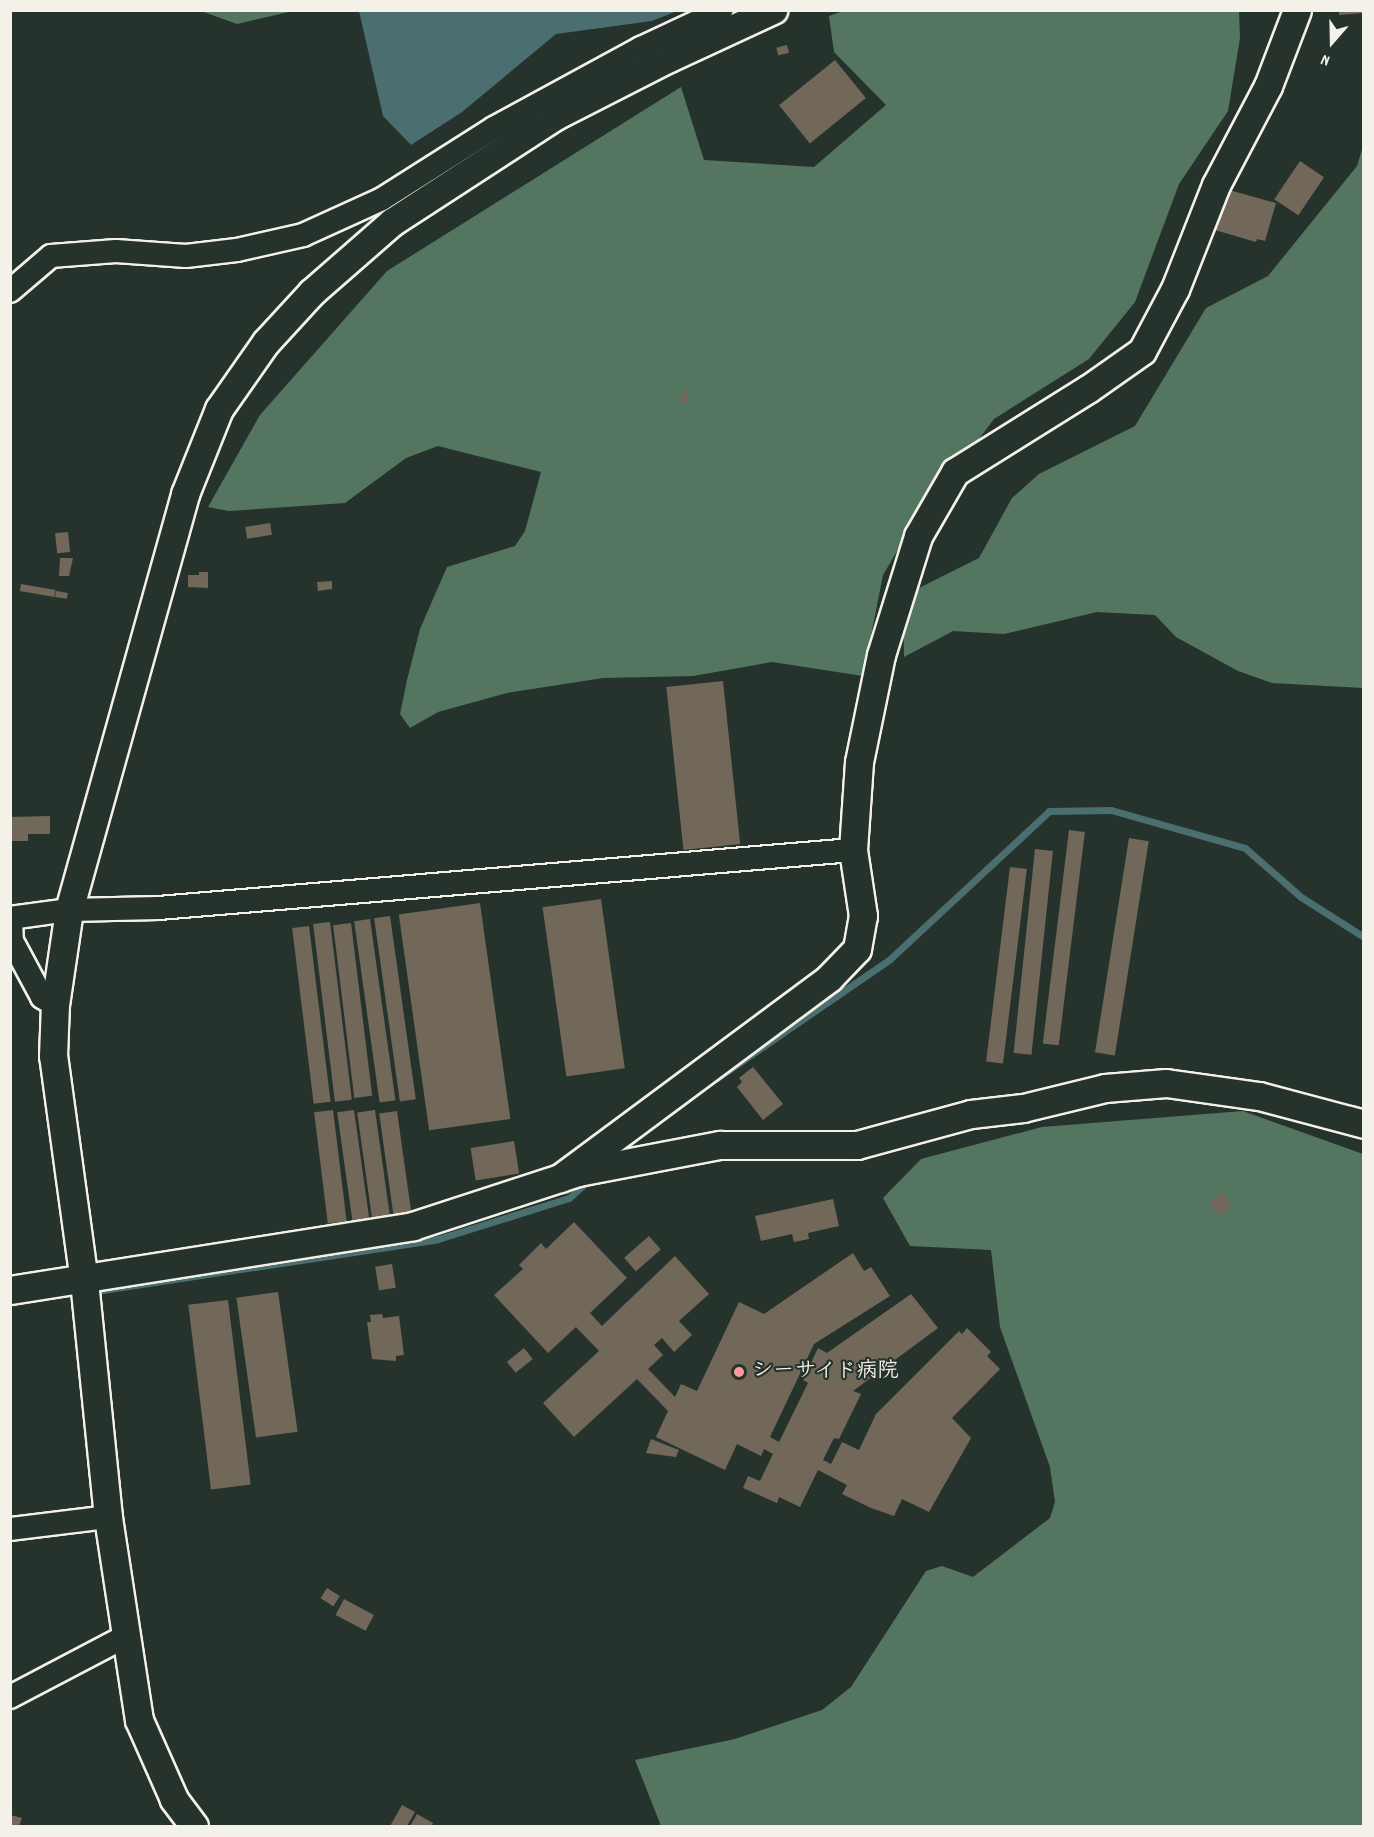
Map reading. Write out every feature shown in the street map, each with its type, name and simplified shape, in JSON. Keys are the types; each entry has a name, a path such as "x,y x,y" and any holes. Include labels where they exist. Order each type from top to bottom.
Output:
{"street":[{"path":"10,291 51,256 116,251 186,256 237,250 303,235 382,199 494,128 641,48 722,10"},
{"path":"194,1827 174,1799 139,1720 108,1517 84,1281 53,1056 55,1005 69,910 185,494 219,409 266,342 312,292 392,222 455,178 555,116 669,58 773,10"},
{"path":"569,1175 829,978 857,949 863,916 854,850 859,762 880,655 918,536 955,472 1088,389 1142,351 1175,289 1216,185 1268,86 1297,10"},
{"path":"55,1005 42,997 12,941 11,918 69,910 159,908 854,850"},
{"path":"10,1290 84,1281 413,1226 569,1175 720,1145 857,1144 971,1114 1023,1108 1105,1088 1166,1083 1259,1096 1364,1124"},
{"path":"10,1530 108,1517"},
{"path":"10,1697 126,1636"}],"green space":[{"path":"846,10 1239,11 1240,38 1228,111 1179,184 1135,302 1089,359 994,419 909,531 883,575 863,676 772,662 693,676 603,678 507,693 438,712 410,728 400,714 407,680 420,629 447,567 515,546 525,531 541,472 438,446 406,458 345,503 229,511 208,507 260,415 387,271 681,87 704,160 814,167 886,105 834,52 829,16"},
{"path":"201,11 293,11 237,24"},
{"path":"1363,146 1363,688 1272,683 1238,671 1176,637 1155,615 1097,612 1004,634 953,631 904,657 903,606 913,591 979,558 1012,498 1039,474 1135,426 1206,308 1268,276 1357,166"},
{"path":"1243,1111 1363,1154 1363,1826 661,1826 635,1760 735,1739 822,1710 851,1687 926,1571 942,1566 973,1577 1050,1518 1055,1502 1050,1467 1000,1327 991,1250 910,1246 883,1198 921,1159 1042,1127"}],"water":[{"path":"359,10 677,11 652,21 556,34 462,112 411,145 383,116"}],"building":[{"path":"1339,10 1364,10 1364,13 1339,15"},
{"path":"787,45 789,53 778,55 776,48"},
{"path":"835,60 866,98 810,143 779,105"},
{"path":"1300,161 1324,177 1298,215 1274,199"},
{"path":"1222,188 1276,203 1265,241 1257,239 1256,242 1208,228"},
{"path":"682,390 688,391 687,403 680,402"},
{"path":"270,523 272,535 247,539 245,527"},
{"path":"68,532 70,552 57,553 55,533"},
{"path":"60,558 73,558 69,576 59,576"},
{"path":"199,572 208,572 208,588 188,587 188,575 199,575"},
{"path":"332,581 332,589 318,591 317,582"},
{"path":"21,584 55,590 54,597 20,591"},
{"path":"56,591 68,593 67,599 55,597"},
{"path":"723,681 740,844 683,850 666,687"},
{"path":"50,816 50,834 28,834 28,841 10,841 10,817"},
{"path":"1069,830 1085,832 1059,1045 1043,1043"},
{"path":"1129,838 1149,841 1115,1055 1095,1052"},
{"path":"1035,849 1053,851 1031,1055 1014,1053"},
{"path":"1010,867 1027,869 1003,1064 986,1062"},
{"path":"601,899 625,1068 566,1077 543,907"},
{"path":"480,903 510,1119 429,1130 399,914"},
{"path":"390,916 416,1099 400,1101 374,918"},
{"path":"370,919 395,1100 380,1102 354,921"},
{"path":"330,922 352,1100 335,1102 313,924"},
{"path":"351,923 372,1096 354,1098 333,925"},
{"path":"309,926 331,1102 314,1104 292,928"},
{"path":"753,1067 783,1104 763,1120 737,1087 742,1082 739,1078"},
{"path":"333,1110 347,1221 328,1223 314,1112"},
{"path":"354,1110 369,1219 352,1221 337,1112"},
{"path":"375,1110 390,1215 372,1217 357,1113"},
{"path":"397,1111 411,1212 393,1215 379,1114"},
{"path":"514,1141 519,1174 476,1180 471,1148"},
{"path":"1220,1192 1232,1202 1221,1215 1209,1205"},
{"path":"833,1199 839,1226 808,1233 809,1239 794,1242 792,1234 761,1241 755,1216"},
{"path":"574,1222 627,1278 590,1313 602,1326 675,1256 709,1294 679,1321 692,1335 674,1352 662,1338 654,1345 663,1355 648,1369 675,1397 681,1384 697,1391 739,1302 764,1314 853,1253 864,1271 871,1267 890,1296 814,1344 770,1437 779,1442 808,1383 803,1380 818,1348 827,1353 911,1294 938,1328 853,1391 861,1394 839,1439 834,1438 823,1460 831,1464 842,1442 859,1450 876,1414 959,1331 962,1334 967,1328 991,1352 987,1356 1000,1369 952,1418 971,1438 929,1512 902,1499 894,1516 871,1508 842,1494 847,1485 818,1470 800,1507 779,1497 777,1503 743,1488 748,1476 760,1481 773,1454 764,1449 761,1456 737,1444 725,1470 656,1437 668,1411 637,1379 574,1437 543,1403 599,1351 576,1327 548,1353 494,1295 523,1269 519,1265 541,1243 546,1249"},
{"path":"649,1236 661,1250 636,1271 624,1258"},
{"path":"392,1264 396,1288 379,1290 375,1267"},
{"path":"278,1292 298,1432 256,1437 236,1298"},
{"path":"228,1300 251,1485 211,1489 188,1305"},
{"path":"382,1314 383,1318 399,1316 404,1355 396,1356 396,1361 372,1359 367,1322 371,1322 370,1315"},
{"path":"524,1348 533,1359 516,1373 507,1362"},
{"path":"651,1439 679,1450 676,1457 646,1453"},
{"path":"327,1588 340,1596 333,1606 321,1598"},
{"path":"344,1599 374,1615 366,1631 336,1615"},
{"path":"402,1805 415,1812 407,1826 390,1826"},
{"path":"417,1814 433,1823 432,1826 410,1826"},
{"path":"10,1815 22,1818 19,1826 10,1826"}],"waterway":[{"path":"717,1078 890,959 1049,811 1111,810 1245,848 1301,897 1364,937"},
{"path":"89,1292 438,1239 569,1198 589,1180"}],"place":[{"name":"シーサイド病院","path":"739,1372"}]}
